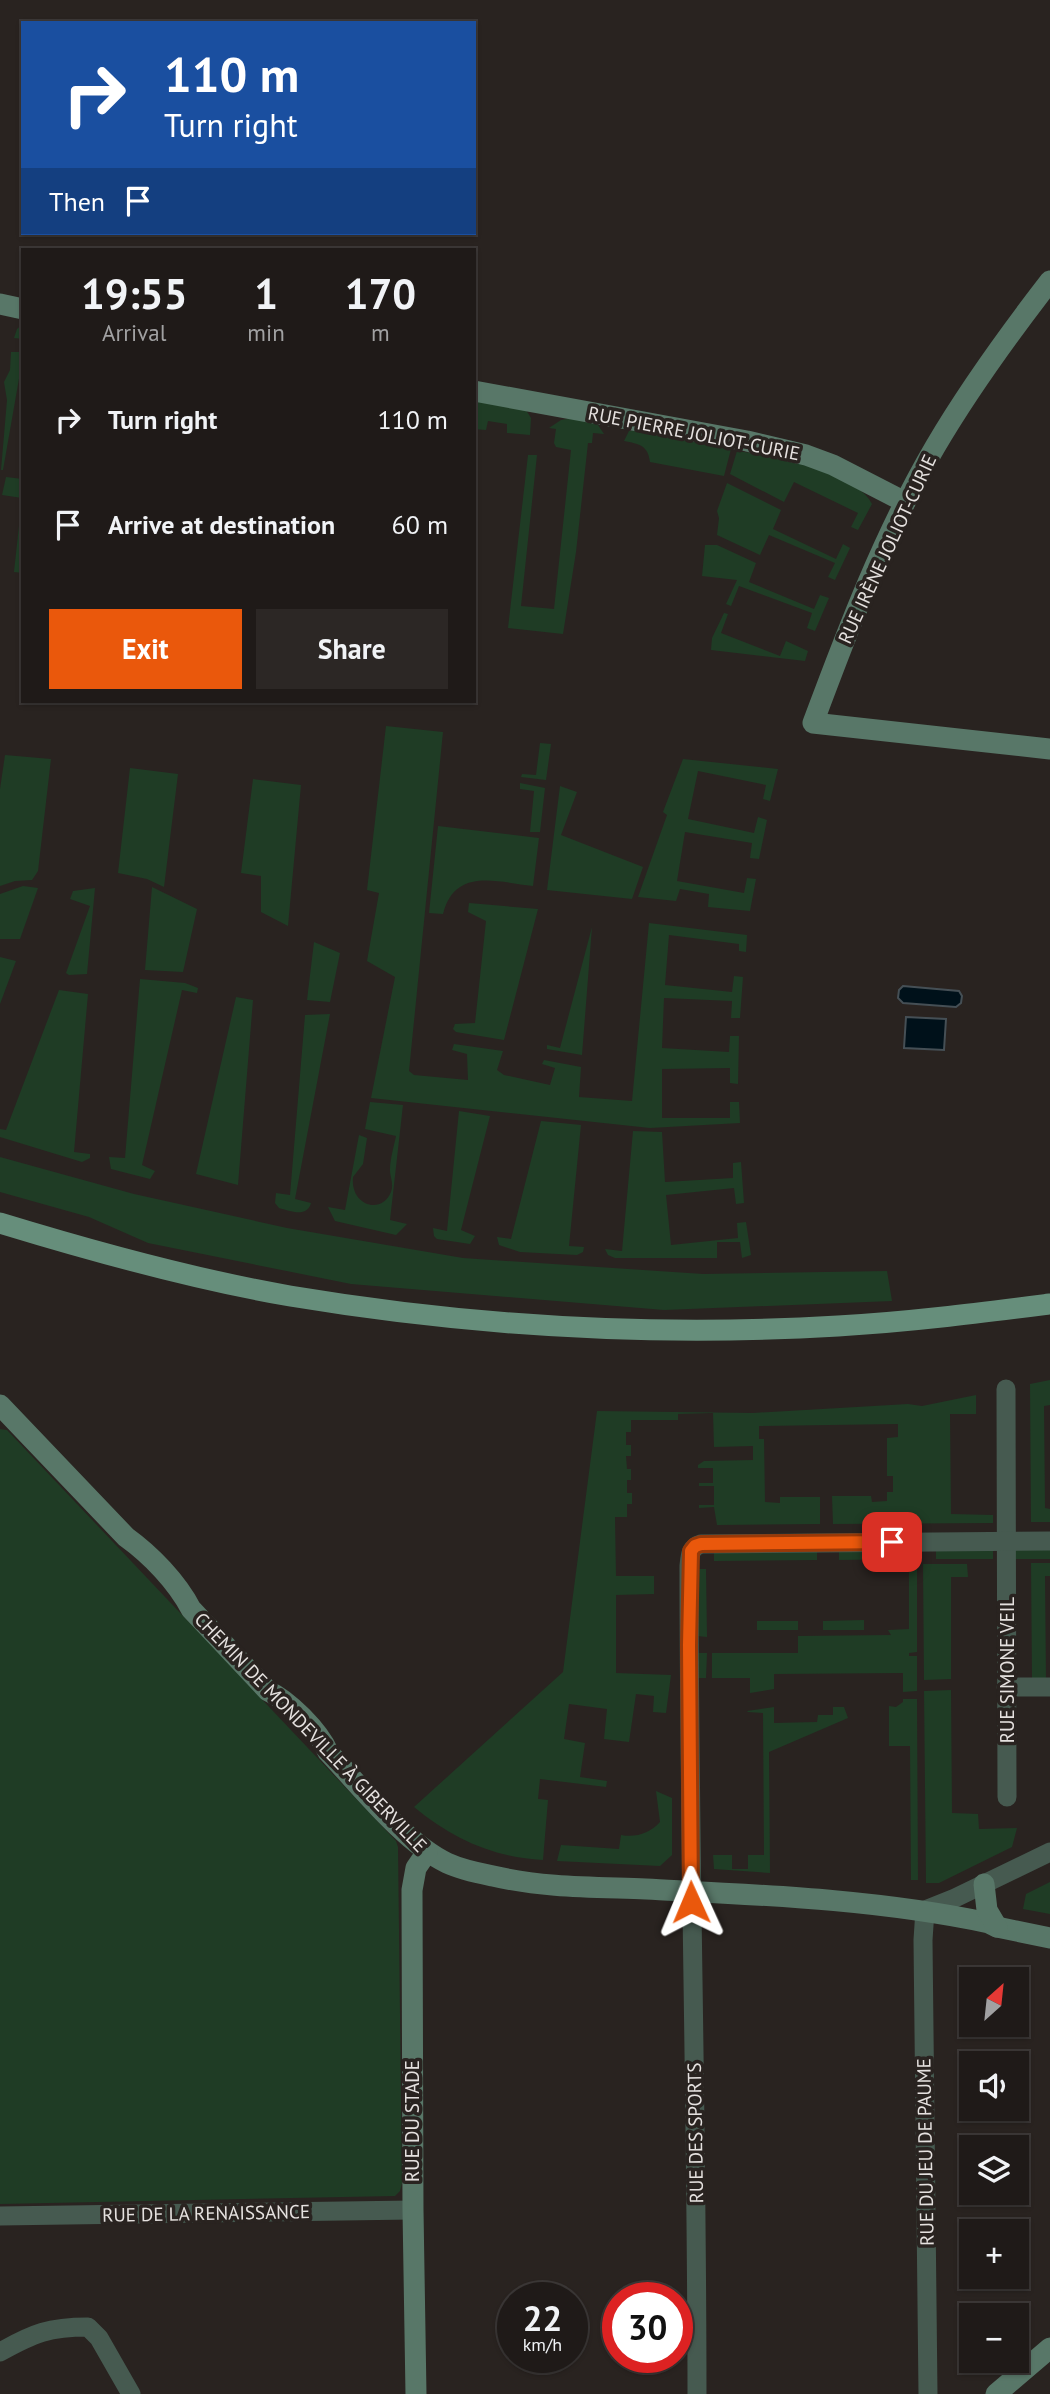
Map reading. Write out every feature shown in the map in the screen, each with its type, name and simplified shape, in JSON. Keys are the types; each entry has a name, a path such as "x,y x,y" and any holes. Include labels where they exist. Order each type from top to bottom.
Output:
{"main road":[{"path":"0,1223 134,1261 289,1296 429,1315 533,1325 628,1330 836,1326 946,1317 1050,1304"}],"street":[{"name":"RUE IRÈNE JOLIOT-CURIE","path":"1050,281 973,386 905,502 859,603 813,723 1050,749"},
{"path":"0,304 21,309"},
{"name":"RUE PIERRE JOLIOT-CURIE","path":"476,391 747,441 806,455 833,465 905,502"},
{"name":"RUE SIMONE VEIL","path":"1006,1389 1007,1797"},
{"name":"CHEMIN DE MONDEVILLE À GIBERVILLE","path":"2,1408 126,1537 139,1547 183,1594 191,1609 261,1683 281,1696 324,1741 328,1752 427,1852 460,1868 517,1882 547,1886 691,1882 819,1900 925,1910 1050,1938"},
{"path":"1007,1542 1050,1541"},
{"name":"RUE DES SPORTS","path":"697,2394 689,1566 693,1548 701,1544 1007,1542"},
{"path":"1006,1687 1050,1687"},
{"name":"RUE DU STADE","path":"416,2394 412,1890 416,1868 427,1852"},
{"path":"925,1910 1050,1853"},
{"path":"984,1884 987,1910 998,1927"},
{"name":"RUE DU JEU DE PAUME","path":"925,1910 923,1968 928,2394"},
{"name":"RUE DE LA RENAISSANCE","path":"0,2216 413,2210"},
{"path":"0,2352 29,2336 47,2330 88,2327 99,2337 131,2394"},
{"path":"996,2394 1050,2348"}],"green space":[{"path":"21,326 21,339 14,338"},
{"path":"11,352 21,352 21,373 1,470 7,400 4,382 10,370"},
{"path":"476,401 526,410 531,418 530,435 507,433 507,424 488,421 486,430 476,429"},
{"path":"572,418 598,425 604,434 593,433 592,443 588,443 576,552 563,634 508,628 528,455 537,455 521,606 554,609 571,450 556,447 556,429 549,428 561,420"},
{"path":"629,431 731,449 724,476 650,462 642,446 624,441"},
{"path":"737,451 791,461 832,474 863,493 872,504 858,530 851,527 858,513 794,482 784,502 730,474"},
{"path":"6,477 21,479 21,498 2,495"},
{"path":"727,483 781,510 773,529 836,559 843,544 850,548 835,580 828,577 835,563 769,535 760,555 717,535 717,511"},
{"path":"21,507 21,573 14,572"},
{"path":"705,545 717,545 756,563 749,582 814,609 820,595 829,598 815,631 807,628 812,613 739,586 731,606 726,604 737,580 702,576"},
{"path":"724,613 728,614 721,633 780,656 786,641 808,651 805,661 711,650 712,638"},
{"path":"386,726 443,732 409,1071 414,1075 468,1080 467,1054 452,1050 454,1044 503,1051 497,1070 504,1075 550,1085 555,1068 542,1064 544,1060 581,1067 579,1097 632,1101 649,923 747,935 746,952 739,951 739,944 669,935 665,985 732,992 734,976 743,977 740,1018 731,1018 732,1001 664,998 662,1048 729,1052 730,1036 739,1036 738,1084 730,1083 730,1068 662,1069 662,1118 730,1118 730,1102 739,1102 740,1123 650,1128 371,1098 395,977 367,961 379,893 367,890"},
{"path":"540,743 551,744 546,780 521,777 522,774 536,775"},
{"path":"5,755 51,759 38,871 32,880 15,881 0,886 0,789"},
{"path":"683,759 778,769 770,801 763,799 766,785 698,771 688,819 754,833 758,817 767,820 759,859 750,858 752,843 685,832 677,881 744,893 747,878 756,879 750,911 708,907 709,894 680,889 676,901 638,897 667,815 663,812"},
{"path":"130,768 178,774 164,887 147,879 118,873"},
{"path":"253,779 301,785 288,926 261,912 261,876 241,873"},
{"path":"520,783 545,788 540,832 530,832 534,791 520,789"},
{"path":"560,786 577,792 561,835 643,867 632,899 547,890"},
{"path":"438,826 539,838 533,886 492,881 467,883 457,889 449,899 443,914 429,913"},
{"path":"23,886 38,888 20,939 0,939 0,894"},
{"path":"152,887 197,909 183,972 145,970"},
{"path":"95,888 87,974 69,975 66,973 90,906 70,899 73,891"},
{"path":"469,903 538,909 504,1040 456,1032 453,1029 455,1024 475,1023 486,921 468,912"},
{"path":"592,927 582,1055 547,1049 547,1045 560,1048"},
{"path":"314,942 340,953 330,1002 307,1000"},
{"path":"0,957 16,961 0,1004"},
{"path":"140,979 185,983 198,988 197,993 182,990 142,1165 155,1171 150,1179 111,1169 109,1157 125,1158"},
{"path":"59,990 88,994 74,1152 90,1154 90,1158 82,1162 0,1137 0,1129 6,1130"},
{"path":"236,997 253,1000 238,1185 196,1174"},
{"path":"330,1014 295,1199 311,1203 306,1211 293,1212 279,1208 275,1203 276,1193 290,1195 305,1015"},
{"path":"370,1102 403,1105 390,1220 407,1224 396,1235 335,1221 328,1207 345,1210 359,1135 367,1138 363,1164 353,1177 356,1195 361,1201 374,1205 387,1199 391,1192 390,1166 396,1136 365,1129"},
{"path":"459,1111 490,1116 461,1230 475,1236 470,1244 437,1239 433,1228 447,1231"},
{"path":"541,1121 581,1125 569,1246 584,1247 583,1252 577,1255 520,1252 499,1245 497,1237 511,1239"},
{"path":"633,1131 662,1132 665,1182 733,1178 733,1163 741,1162 744,1203 736,1204 734,1188 666,1195 671,1245 738,1238 737,1223 746,1222 751,1255 742,1258 740,1242 717,1242 717,1258 615,1258 608,1255 605,1249 622,1251"},
{"path":"0,1157 134,1194 287,1228 463,1258 703,1274 887,1271 892,1301 664,1310 351,1284 148,1243 89,1217 0,1192"},
{"path":"1050,1380 1050,1405 1044,1406 1045,1508 1050,1509 1050,1522 1031,1522 1030,1384"},
{"path":"976,1395 976,1414 950,1414 951,1514 993,1515 993,1523 833,1524 832,1496 871,1496 872,1502 887,1501 887,1492 893,1492 893,1476 887,1476 887,1438 898,1437 898,1424 759,1426 759,1439 764,1439 765,1502 780,1503 780,1497 820,1497 820,1524 717,1525 714,1507 699,1508 699,1505 714,1505 714,1486 699,1486 699,1483 713,1483 713,1468 698,1468 698,1465 704,1461 753,1460 753,1446 714,1447 713,1413 678,1414 678,1420 631,1420 631,1432 626,1432 626,1445 631,1445 631,1456 626,1456 627,1469 631,1469 631,1480 627,1480 627,1493 632,1493 632,1504 627,1504 627,1517 615,1517 616,1576 654,1576 654,1594 616,1595 616,1673 671,1675 666,1713 653,1712 654,1696 636,1694 629,1742 604,1739 607,1709 569,1704 564,1739 585,1743 580,1777 607,1781 606,1787 540,1779 538,1799 548,1800 543,1860 507,1855 474,1844 443,1828 414,1807 563,1672 597,1411 753,1413 908,1404 922,1406"},
{"path":"0,1429 7,1430 396,1841 402,2183 395,2196 0,2204"},
{"path":"993,1549 993,1559 936,1559 936,1550"},
{"path":"1015,1549 1050,1549 1050,1559 1015,1559"},
{"path":"909,1550 909,1559 839,1560 839,1551"},
{"path":"817,1551 817,1560 714,1561 714,1552"},
{"path":"1031,1563 1050,1563 1050,1576 1045,1576 1046,1679 1032,1679"},
{"path":"909,1564 917,1564 917,1652 909,1653 909,1656 917,1656 917,1691 903,1692 903,1673 774,1674 774,1689 750,1693 750,1678 712,1678 712,1653 798,1653 798,1636 891,1635 888,1630 909,1629"},
{"path":"923,1564 967,1564 968,1577 951,1577 951,1679 924,1680"},
{"path":"697,1569 706,1569 707,1637 697,1636"},
{"path":"864,1620 864,1630 823,1630 823,1621"},
{"path":"757,1621 798,1621 798,1630 757,1630"},
{"path":"697,1653 707,1653 706,1678 697,1678"},
{"path":"951,1690 952,1813 978,1814 979,1829 1017,1828 1012,1847 939,1883 926,1883 924,1691"},
{"path":"903,1699 917,1699 918,1880 911,1880 910,1746 889,1746 889,1706 896,1707"},
{"path":"774,1707 774,1723 817,1722 818,1715 833,1715 833,1707 844,1707 848,1718 769,1752 770,1873 714,1869 713,1855 732,1855 732,1869 748,1869 748,1855 764,1855 763,1713 747,1711"},
{"path":"656,1791 672,1798 672,1855 660,1866 557,1861 561,1845 619,1849 621,1835 637,1835 652,1829 660,1822"},
{"path":"1050,1882 1050,1914 1023,1909 1026,1894"}],"water":[{"path":"903,986 959,991 962,996 961,1003 956,1007 903,1003 898,998 899,990"},
{"path":"906,1017 946,1019 944,1050 904,1048"}],"route":[{"path":"691,1902 691,1551 701,1544 892,1542"}]}
